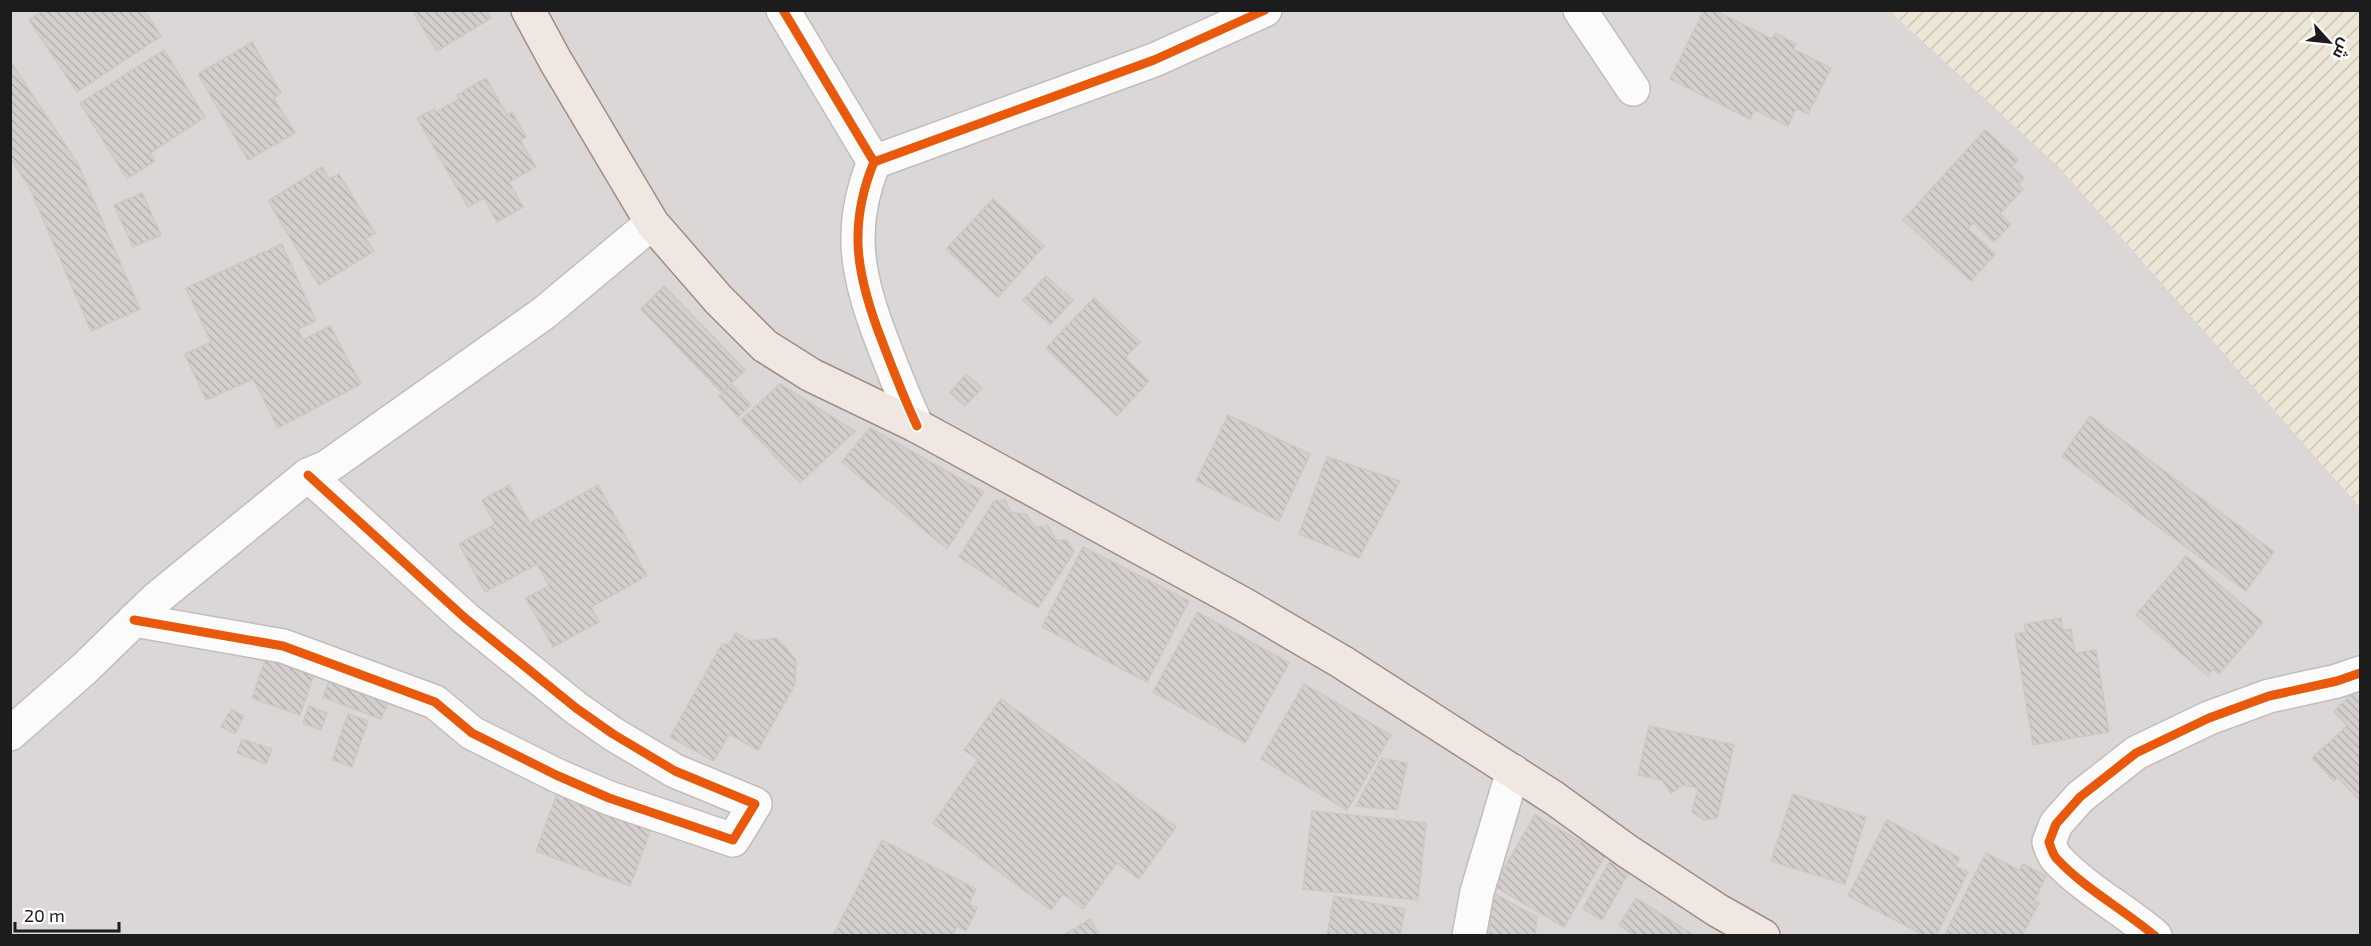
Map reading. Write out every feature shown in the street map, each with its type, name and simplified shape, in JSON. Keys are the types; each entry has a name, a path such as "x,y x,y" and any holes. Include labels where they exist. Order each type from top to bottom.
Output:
{"main road":[{"path":"528,10 555,60 652,223 718,299 765,346 811,375 917,426 1342,662 1513,771 1707,903 1763,936"}],"street":[{"path":"783,10 874,162"},
{"path":"917,426 873,319 859,271 859,216 866,182 874,162 1154,60 1265,10"},
{"path":"1580,10 1633,89"},
{"path":"10,734 156,599 308,475 327,467 543,313 652,223"},
{"path":"135,620 283,646 294,650 435,702 472,733 609,798 733,840 755,804 675,771 613,734 465,618 308,475"},
{"path":"2155,936 2057,859 2049,842 2056,824 2080,797 2136,753 2209,718 2269,696 2337,681 2361,673"},
{"path":"1469,936 1478,892 1513,771"}],"shaded area":[{"path":"10,11 1890,11 2059,167 2360,507 2360,935 11,935"},
{"path":"1890,11 2360,11 2360,507 2059,167"}],"building":[{"path":"43,10 144,10 161,36 77,92 29,20"},
{"path":"412,10 486,10 491,18 437,51"},
{"path":"1704,10 1714,10 1772,39 1775,33 1796,44 1793,49 1831,68 1808,114 1796,108 1788,126 1755,110 1750,119 1670,79"},
{"path":"252,42 281,93 274,98 295,133 248,160 198,74"},
{"path":"164,50 205,117 150,153 155,161 127,179 80,103"},
{"path":"10,61 78,164 140,309 91,331 29,186 10,158"},
{"path":"486,78 507,115 512,112 526,137 520,140 536,167 509,182 523,207 497,222 484,198 468,207 417,118 434,109 436,112 459,99 457,95"},
{"path":"1985,130 2018,159 2012,167 2024,178 2018,184 2023,189 2000,214 2011,224 1994,242 1973,223 1968,229 1995,254 1971,281 1903,220"},
{"path":"322,167 329,179 339,174 375,233 366,239 374,251 319,285 268,201"},
{"path":"142,193 161,235 133,247 114,205"},
{"path":"993,199 1044,246 998,297 946,249"},
{"path":"282,244 316,321 298,329 303,340 330,326 361,384 278,428 253,379 206,400 185,354 211,342 186,288"},
{"path":"1046,276 1073,300 1050,325 1023,300"},
{"path":"664,286 745,370 722,393 641,309"},
{"path":"1094,298 1140,342 1125,358 1149,381 1117,416 1046,348"},
{"path":"966,374 982,388 965,406 950,393"},
{"path":"780,384 855,431 800,483 741,420"},
{"path":"733,385 751,405 738,417 719,396"},
{"path":"1228,415 1310,454 1279,521 1196,481"},
{"path":"2090,416 2274,552 2246,591 2062,456"},
{"path":"870,428 984,492 947,549 842,462"},
{"path":"1327,457 1400,481 1359,558 1299,534"},
{"path":"509,485 530,523 598,485 647,576 591,607 599,622 553,647 526,598 549,586 537,564 485,592 459,544 495,524 482,500"},
{"path":"1005,500 1011,512 1026,514 1035,527 1048,526 1056,540 1067,540 1074,552 1038,608 959,557 994,501"},
{"path":"1083,547 1189,601 1147,682 1042,627"},
{"path":"2186,556 2263,622 2219,674 2213,669 2208,676 2136,615"},
{"path":"1197,612 1289,663 1245,743 1153,692"},
{"path":"2061,618 2063,630 2071,629 2075,653 2096,650 2109,732 2033,745 2015,634 2026,632 2024,624"},
{"path":"736,633 750,641 777,638 796,660 795,684 758,750 729,734 714,761 670,737 722,644 729,644"},
{"path":"266,658 314,675 300,715 252,698"},
{"path":"332,674 390,698 381,719 323,697"},
{"path":"1304,684 1391,735 1347,810 1261,759"},
{"path":"2354,692 2360,699 2360,801 2338,777 2334,781 2312,758 2347,726 2334,711"},
{"path":"1001,699 1176,827 1139,879 1117,863 1083,909 1063,894 1051,910 933,823 978,760 964,750"},
{"path":"309,706 327,713 321,730 303,723"},
{"path":"231,709 244,716 235,734 221,727"},
{"path":"348,714 368,721 352,767 332,760"},
{"path":"1649,726 1734,745 1717,818 1704,820 1692,812 1698,788 1683,785 1671,793 1662,780 1638,775"},
{"path":"242,739 272,749 266,764 237,753"},
{"path":"1382,758 1407,763 1397,810 1356,806"},
{"path":"560,786 654,821 630,886 536,851"},
{"path":"1793,794 1866,817 1845,884 1771,861"},
{"path":"1312,811 1426,823 1418,900 1303,889"},
{"path":"1535,815 1605,856 1564,927 1494,886"},
{"path":"1887,820 1960,858 1955,866 1968,872 1936,936 1926,936 1848,896"},
{"path":"882,840 976,889 969,904 977,908 966,931 957,926 952,936 837,936 834,934"},
{"path":"1986,853 2019,870 2023,864 2046,876 2034,901 2039,903 2022,936 1944,936"},
{"path":"1610,861 1621,861 1629,872 1602,920 1583,909"},
{"path":"1493,893 1537,917 1535,936 1489,935"},
{"path":"1334,896 1405,909 1400,936 1327,936"},
{"path":"1636,898 1695,936 1636,936 1619,925"},
{"path":"1090,919 1100,936 1062,936"}],"cycle path":[{"path":"783,10 874,162 860,208 858,252 861,273 873,318 917,426"},
{"path":"874,162 1154,60 1265,10"},
{"path":"134,620 283,646 435,702 472,733 556,775 609,798 733,840 755,804 675,771 613,734 576,708 465,618 308,475"},
{"path":"2155,936 2080,880 2057,859 2049,842 2056,824 2080,797 2136,753 2209,718 2269,696 2337,681 2360,673"}]}
